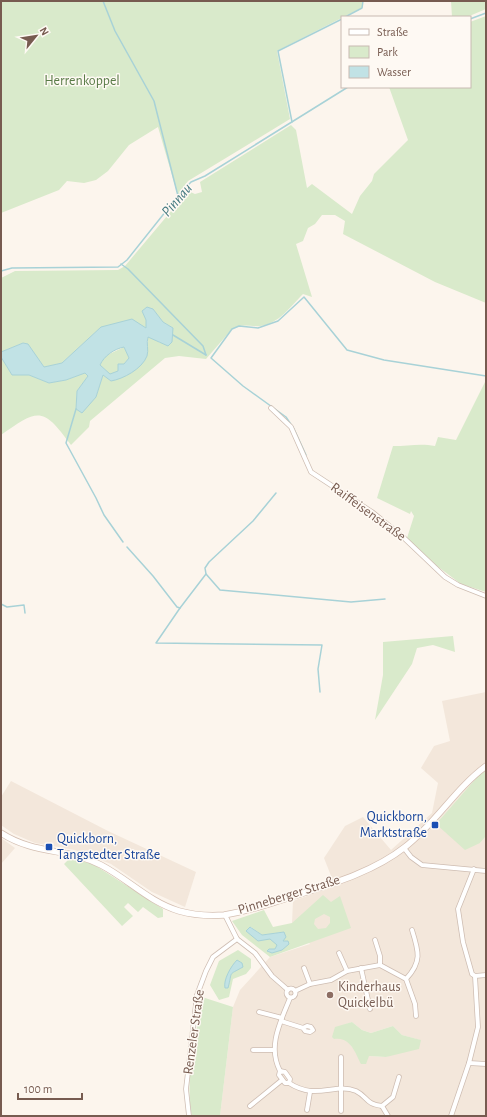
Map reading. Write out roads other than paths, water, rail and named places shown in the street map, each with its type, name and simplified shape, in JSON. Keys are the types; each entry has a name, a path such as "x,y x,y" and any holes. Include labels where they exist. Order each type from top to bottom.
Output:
{"main road":[{"name":"Pinneberger Straße","path":"1,833 29,847 84,858 100,864 146,896 180,911 206,915 225,915 268,904 357,874 390,858 416,837 467,781 486,766"}],"street":[{"name":"Raiffeisenstraße","path":"271,408 291,427 311,472 377,516 404,538 445,577 458,585 486,596"},
{"path":"404,848 411,857 422,865 486,871"},
{"path":"451,1116 469,1063 478,1027 475,976 472,974 463,942 458,909 474,870"},
{"path":"225,915 237,939 255,953 272,976 288,990"},
{"path":"406,979 416,968 419,957 412,930"},
{"name":"Renzeler Straße","path":"189,1116 186,1089 197,995 213,957 237,939"},
{"path":"374,940 380,956 380,965"},
{"path":"339,953 347,971"},
{"path":"295,991 310,984 331,980 347,971 380,965 406,979 414,1004 416,1016"},
{"path":"304,968 310,984"},
{"path":"362,968 370,1009"},
{"path":"475,976 486,975"},
{"path":"288,990 293,988 295,991"},
{"path":"288,990 286,992 290,998"},
{"path":"295,991 295,996 290,998 276,1036 274,1050 280,1071 279,1075 282,1080 298,1089 310,1092 341,1089 356,1091 368,1103 382,1106 388,1116"},
{"path":"259,1012 303,1028"},
{"path":"253,1050 274,1050"},
{"path":"341,1057 341,1111"},
{"path":"469,1063 486,1064"},
{"path":"280,1071 288,1075 290,1078 289,1083"},
{"path":"382,1106 393,1097 399,1077"},
{"path":"250,1106 282,1080"},
{"path":"307,1110 310,1092"}],"water":[{"path":"147,307 153,309 163,322 173,328 172,342 168,346 148,337 148,351 145,361 132,373 116,380 111,381 103,375 96,397 82,413 76,409 77,391 88,376 85,373 66,380 49,383 29,375 12,375 1,357 1,352 23,343 28,344 44,367 62,363 101,327 132,319 146,328 146,320 142,311","holes":["124,347 129,358 124,364 118,364 118,371 110,374 100,365 110,353"]},
{"path":"250,927 262,935 284,932 286,937 283,941 288,941 289,944 282,950 272,953 267,951 269,949 275,949 277,945 270,939 258,941 246,931"},
{"path":"237,960 242,963 243,967 231,974 228,988 225,988 225,981 228,973"}],"waterway":[{"path":"103,1 115,31 154,101 178,196"},
{"path":"347,16 362,8 363,1"},
{"name":"Pinnau","path":"471,19 486,13"},
{"path":"292,122 278,51 341,20"},
{"name":"Pinnau","path":"1,271 12,268 118,267 127,260 191,182 205,176 346,88"},
{"path":"121,264 128,269 203,346 206,355"},
{"path":"306,455 294,429 286,417 243,386 211,358 232,329 239,326 258,328 278,321 304,297 347,350 384,360 486,376"},
{"path":"173,335 206,355"},
{"path":"76,409 66,443 104,515 123,542"},
{"path":"206,574 205,568 209,562 253,521 276,493"},
{"path":"127,547 153,576 177,607 180,608 156,643 322,645 318,669 320,692"},
{"path":"180,608 206,574 220,590 351,602 385,599"},
{"path":"1,604 7,607 24,605 25,613"}],"place":[{"name":"Quickborn, Marktstraße","path":"435,825"},
{"name":"Quickborn, Tangstedter Straße","path":"49,847"},
{"name":"Kinderhaus Quickelbü","path":"330,995"}],"park label":[{"name":"Herrenkoppel","path":"82,81"}]}
